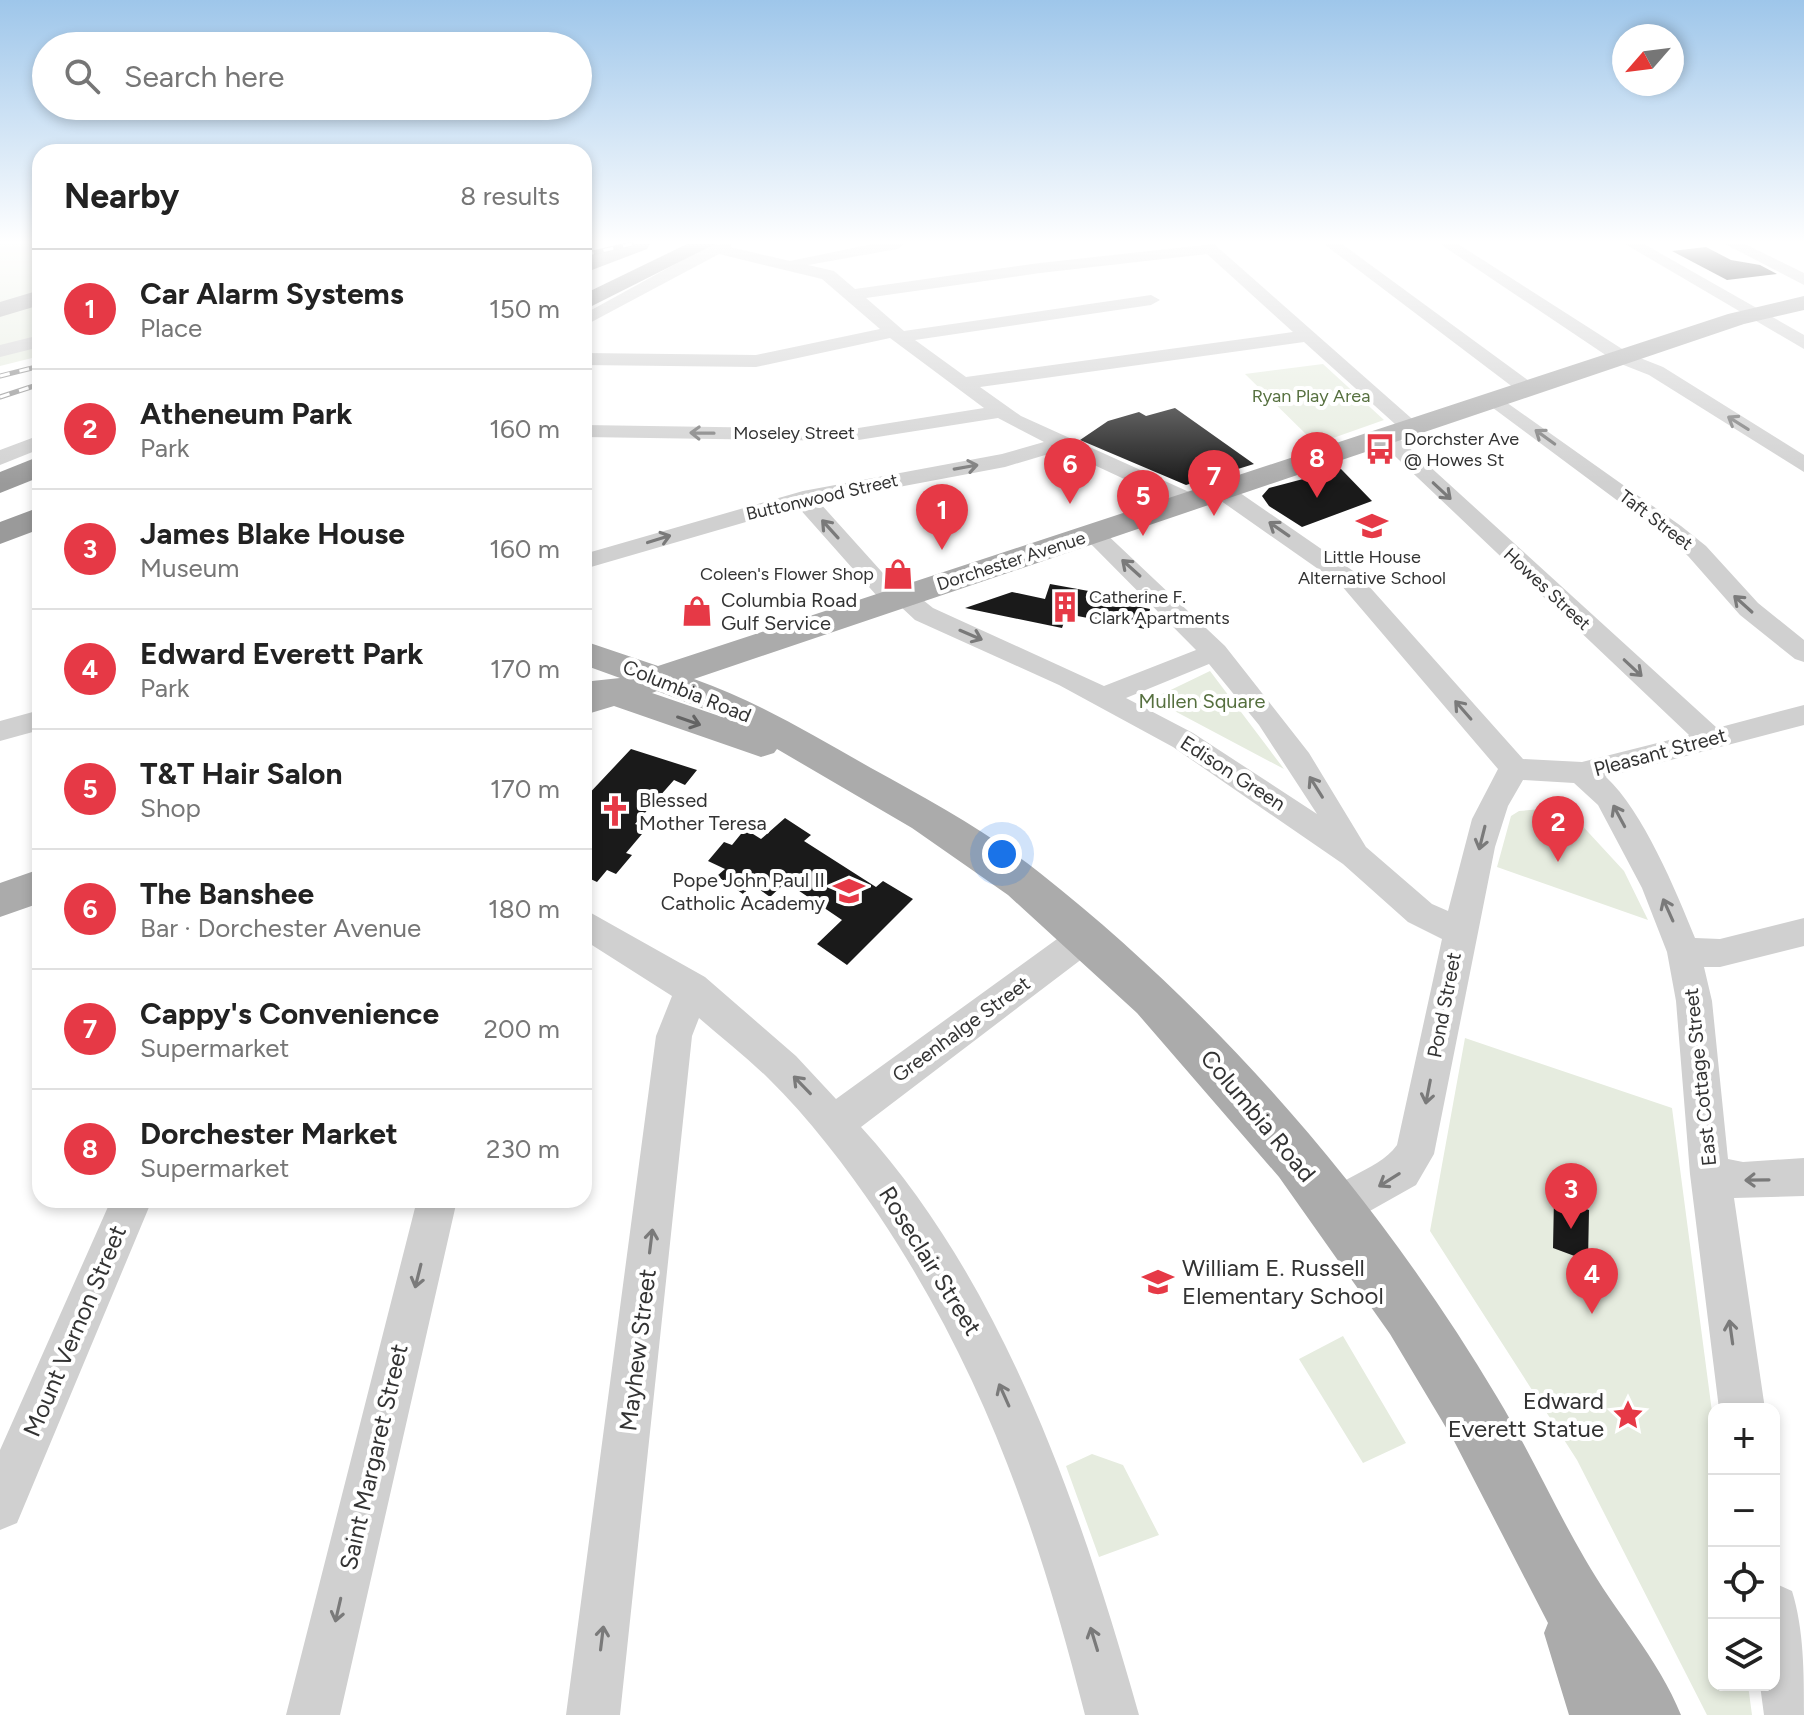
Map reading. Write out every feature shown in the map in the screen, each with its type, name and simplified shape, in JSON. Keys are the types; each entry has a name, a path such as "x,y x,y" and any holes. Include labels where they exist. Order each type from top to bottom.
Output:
{"highway":[{"path":"0,484 32,469"},
{"path":"0,511 32,497"},
{"path":"0,534 32,520"},
{"path":"0,561 32,548"}],"main road":[{"name":"Dorchester Avenue","path":"595,693 661,678 1726,324"},
{"name":"Columbia Road","path":"592,655 661,678 750,715 827,763 894,798 990,859 1087,936 1154,999 1212,1060 1336,1210 1410,1314 1476,1419 1563,1586 1646,1715"},
{"name":"Columbia Road","path":"595,693 827,763"},
{"path":"0,900 32,889"},
{"name":"Columbia Road","path":"1563,1586 1604,1715"}],"street":[{"path":"884,324 1002,411 1062,443 1190,501"},
{"path":"592,359 756,361 895,334 970,324"},
{"name":"Howes Street","path":"1294,324 1399,433 1710,738"},
{"path":"1440,324 1529,390"},
{"path":"1571,324 1623,358 1656,371 1804,465"},
{"path":"1773,324 1804,343"},
{"path":"965,383 1307,336"},
{"path":"0,351 32,343"},
{"path":"0,358 32,351"},
{"name":"Taft Street","path":"1496,401 1673,531 1697,551 1739,600 1804,653"},
{"name":"Moseley Street","path":"592,431 852,435 1002,411"},
{"name":"Buttonwood Street","path":"592,560 803,498 1005,460 1062,443"},
{"path":"0,458 32,444"},
{"path":"1222,491 1350,580 1515,769"},
{"name":"Edison Green","path":"803,498 899,599 933,619 1107,697 1235,773 1354,855 1420,913 1459,932"},
{"name":"Edison Green","path":"1093,534 1179,613 1216,652 1294,751 1354,855"},
{"path":"1107,697 1126,685 1216,652"},
{"name":"Pleasant Street","path":"1515,769 1582,773 1804,715"},
{"path":"0,731 32,722"},
{"name":"Pond Street","path":"1336,1210 1402,1171 1414,1154 1459,932 1490,809 1499,786 1515,769"},
{"name":"East Cottage Street","path":"1582,773 1609,798 1668,910 1684,952 1696,1022 1710,1174 1741,1403"},
{"name":"Roseclair Street","path":"592,928 693,988 763,1045 836,1122 905,1214 987,1355 1045,1490 1097,1649 1112,1715"},
{"path":"1684,952 1720,953 1804,932"},
{"name":"Greenhalge Street","path":"836,1122 1087,936"},
{"name":"Mayhew Street","path":"593,1715 674,1036 693,988"},
{"path":"1710,1174 1743,1181 1804,1177"},
{"name":"Mount Vernon Street","path":"0,1506 129,1208"},
{"name":"Saint Margaret Street","path":"313,1715 435,1208"},
{"path":"1786,1636 1791,1715"}],"green space":[{"path":"0,324 32,324 32,358 0,366"},
{"name":"Ryan Play Area","path":"1323,364 1384,420 1316,444 1245,374"},
{"name":"Mullen Square","path":"1210,671 1284,769 1152,699"},
{"path":"1565,807 1624,871 1648,920 1497,867 1511,816 1519,811"},
{"path":"1465,1038 1672,1108 1711,1403 1708,1403 1708,1691 1749,1691 1752,1715 1707,1715 1577,1460 1430,1231"},
{"path":"1343,1336 1406,1443 1363,1463 1299,1359"},
{"path":"1092,1454 1123,1465 1159,1535 1099,1557 1066,1466"}],"building":[{"path":"1175,408 1254,464 1186,485 1080,440 1108,421 1139,412 1146,416"},
{"path":"1341,469 1372,501 1302,527 1269,506 1262,496 1269,488"},
{"name":"Catherine F. Clark Apartments","path":"1050,584 1133,599 1131,605 1150,609 1145,629 1067,614 1062,628 965,608 1012,592 1045,599"},
{"name":"Blessed Mother Teresa","path":"631,749 697,770 685,785 674,780 635,824 647,828 626,853 632,855 616,874 607,870 597,882 592,880 592,790"},
{"name":"Pope John Paul II Catholic Academy","path":"785,818 811,835 804,841 876,887 883,881 913,899 847,965 817,944 842,920 786,882 770,897 753,885 743,894 717,876 725,869 708,861 724,842 732,845 745,829 761,839"},
{"path":"1554,1198 1589,1210 1588,1261 1553,1248"}],"railway":[{"path":"0,376 32,368"},
{"path":"0,397 32,387"}],"place":[{"name":"Dorchster Ave @ Howes St","path":"1380,449"},
{"name":"Dorchester Market","path":"1317,498"},
{"name":"The Banshee","path":"1070,504"},
{"name":"Cappy's Convenience","path":"1214,516"},
{"name":"Little House Alternative School","path":"1372,526"},
{"name":"T&T Hair Salon","path":"1143,536"},
{"name":"Car Alarm Systems","path":"942,550"},
{"name":"Coleen's Flower Shop","path":"898,574"},
{"name":"Catherine F. Clark Apartments","path":"1065,607"},
{"name":"Columbia Road Gulf Service","path":"697,611"},
{"name":"Blessed Mother Teresa","path":"615,811"},
{"name":"Atheneum Park","path":"1558,862"},
{"name":"Pope John Paul II Catholic Academy","path":"849,891"},
{"name":"James Blake House","path":"1571,1229"},
{"name":"William E. Russell Elementary School","path":"1158,1282"},
{"name":"Edward Everett Park","path":"1592,1314"},
{"name":"Edward Everett Statue","path":"1628,1415"}]}
